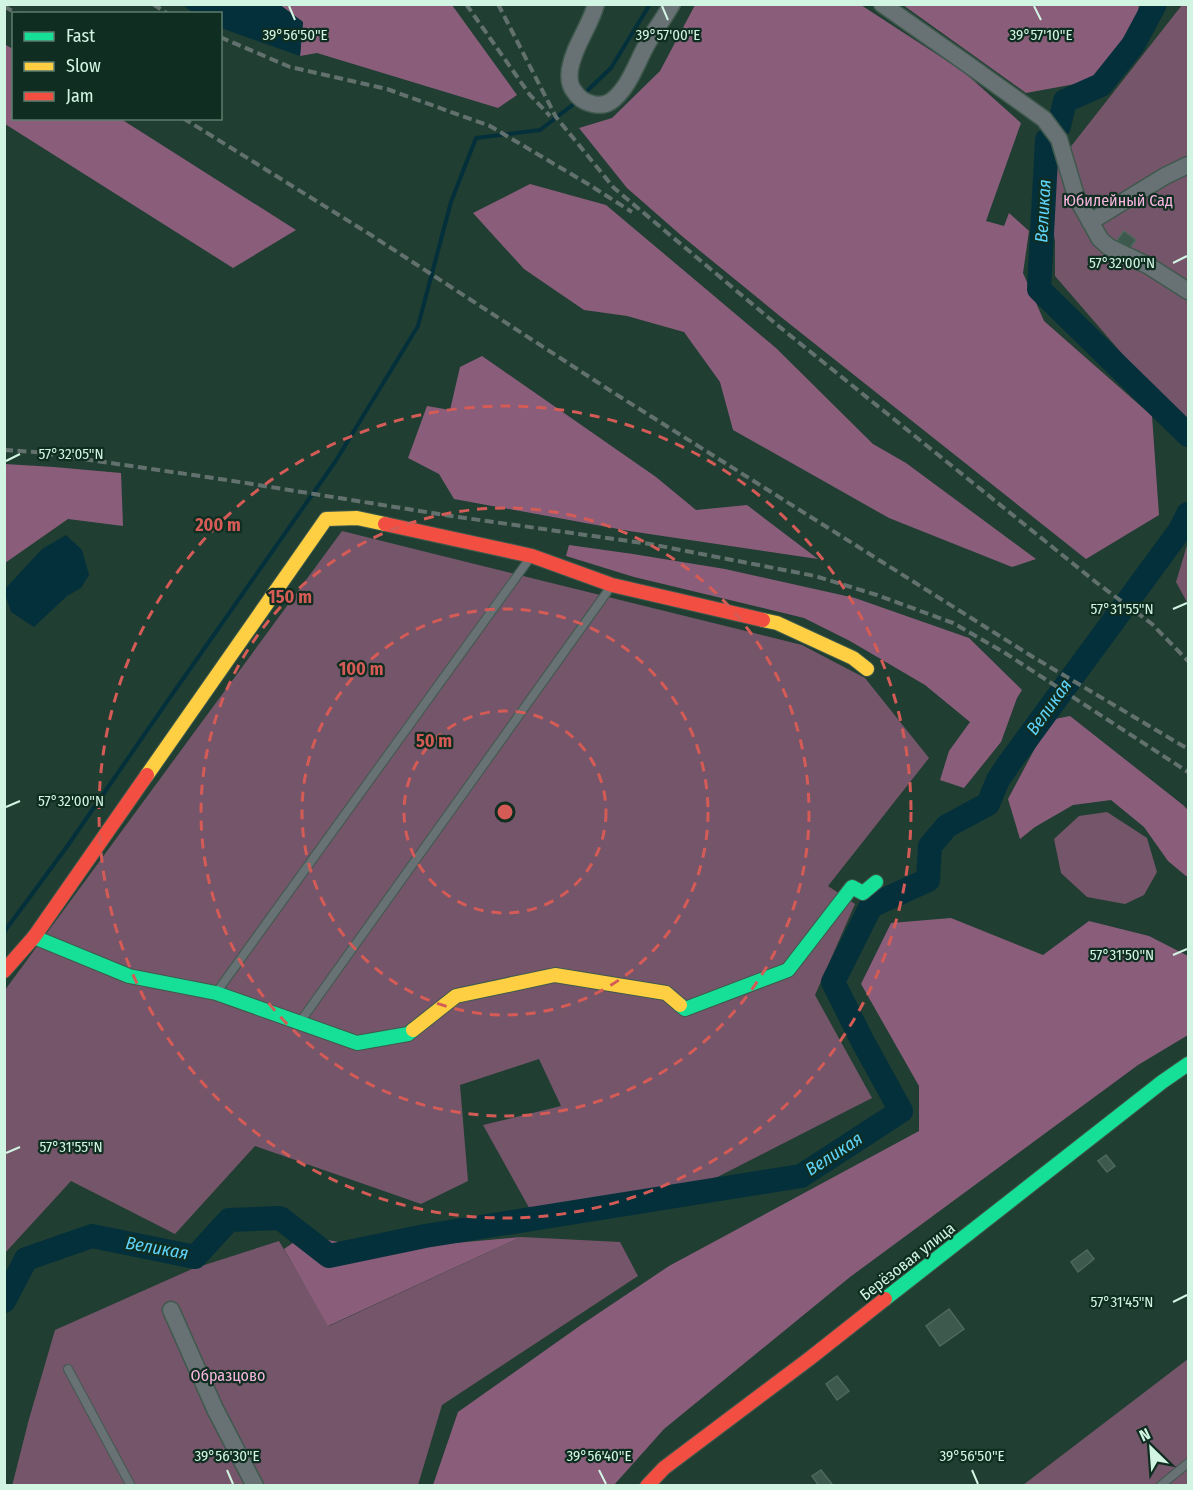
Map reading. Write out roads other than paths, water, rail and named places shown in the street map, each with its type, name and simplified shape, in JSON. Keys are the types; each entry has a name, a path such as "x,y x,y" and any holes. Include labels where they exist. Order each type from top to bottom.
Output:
{"street":[{"path":"596,4 574,53 570,81 579,97 598,106 612,101 625,87 647,44 672,4"},
{"path":"882,4 1044,119 1059,139 1076,196 1100,239 1109,247 1149,266 1188,291"},
{"path":"1090,222 1188,165"},
{"path":"4,971 34,937 326,519 357,518 532,556 612,585 777,623 853,658 867,669"},
{"path":"34,937 129,976 216,993 357,1043 408,1034 456,996 555,975 666,993 685,1010 788,970 852,887 862,893 876,882"},
{"name":"Берёзовая улица","path":"647,1485 664,1468 809,1359 1188,1064"},
{"path":"171,1310 215,1409 255,1485"}],"lane":[{"path":"216,993 532,556"},
{"path":"300,1022 612,585"},
{"path":"68,1369 131,1485"},
{"path":"1160,1485 1188,1463"}],"water":[{"path":"183,5 280,5 303,22 300,56 222,28 222,12 192,12"},
{"path":"66,535 82,550 89,575 81,588 67,596 34,627 11,612 5,589 42,549"}],"waterway":[{"path":"588,90 611,68 650,4"},
{"name":"Великая","path":"1059,126 1065,101 1101,85 1133,45 1155,4"},
{"path":"4,932 66,848 335,462 418,326 451,202 476,138 540,130 575,103"},
{"name":"Великая","path":"1047,140 1039,289 1188,435"},
{"name":"Великая","path":"4,1301 26,1259 92,1236 195,1257 229,1220 280,1218 329,1256 425,1236 801,1176 901,1111 833,982 871,906 928,880 930,846 947,826 988,804 998,780 1010,762 1180,530 1188,514"}],"railway":[{"path":"153,4 165,12"},
{"path":"466,4 530,95 550,116"},
{"path":"498,4 556,117 614,188 776,324 1097,583 1152,624 1188,661"},
{"path":"4,6 14,12"},
{"path":"222,38 290,67 387,89 490,126 632,212"},
{"path":"186,120 371,235 614,393 1033,657 1188,749"},
{"path":"4,450 35,452 650,544 815,576 877,595 953,623 1005,653 1188,772"}],"park label":[{"name":"Юбилейный Сад","path":"1118,200"},
{"name":"Образцово","path":"228,1375"}]}
